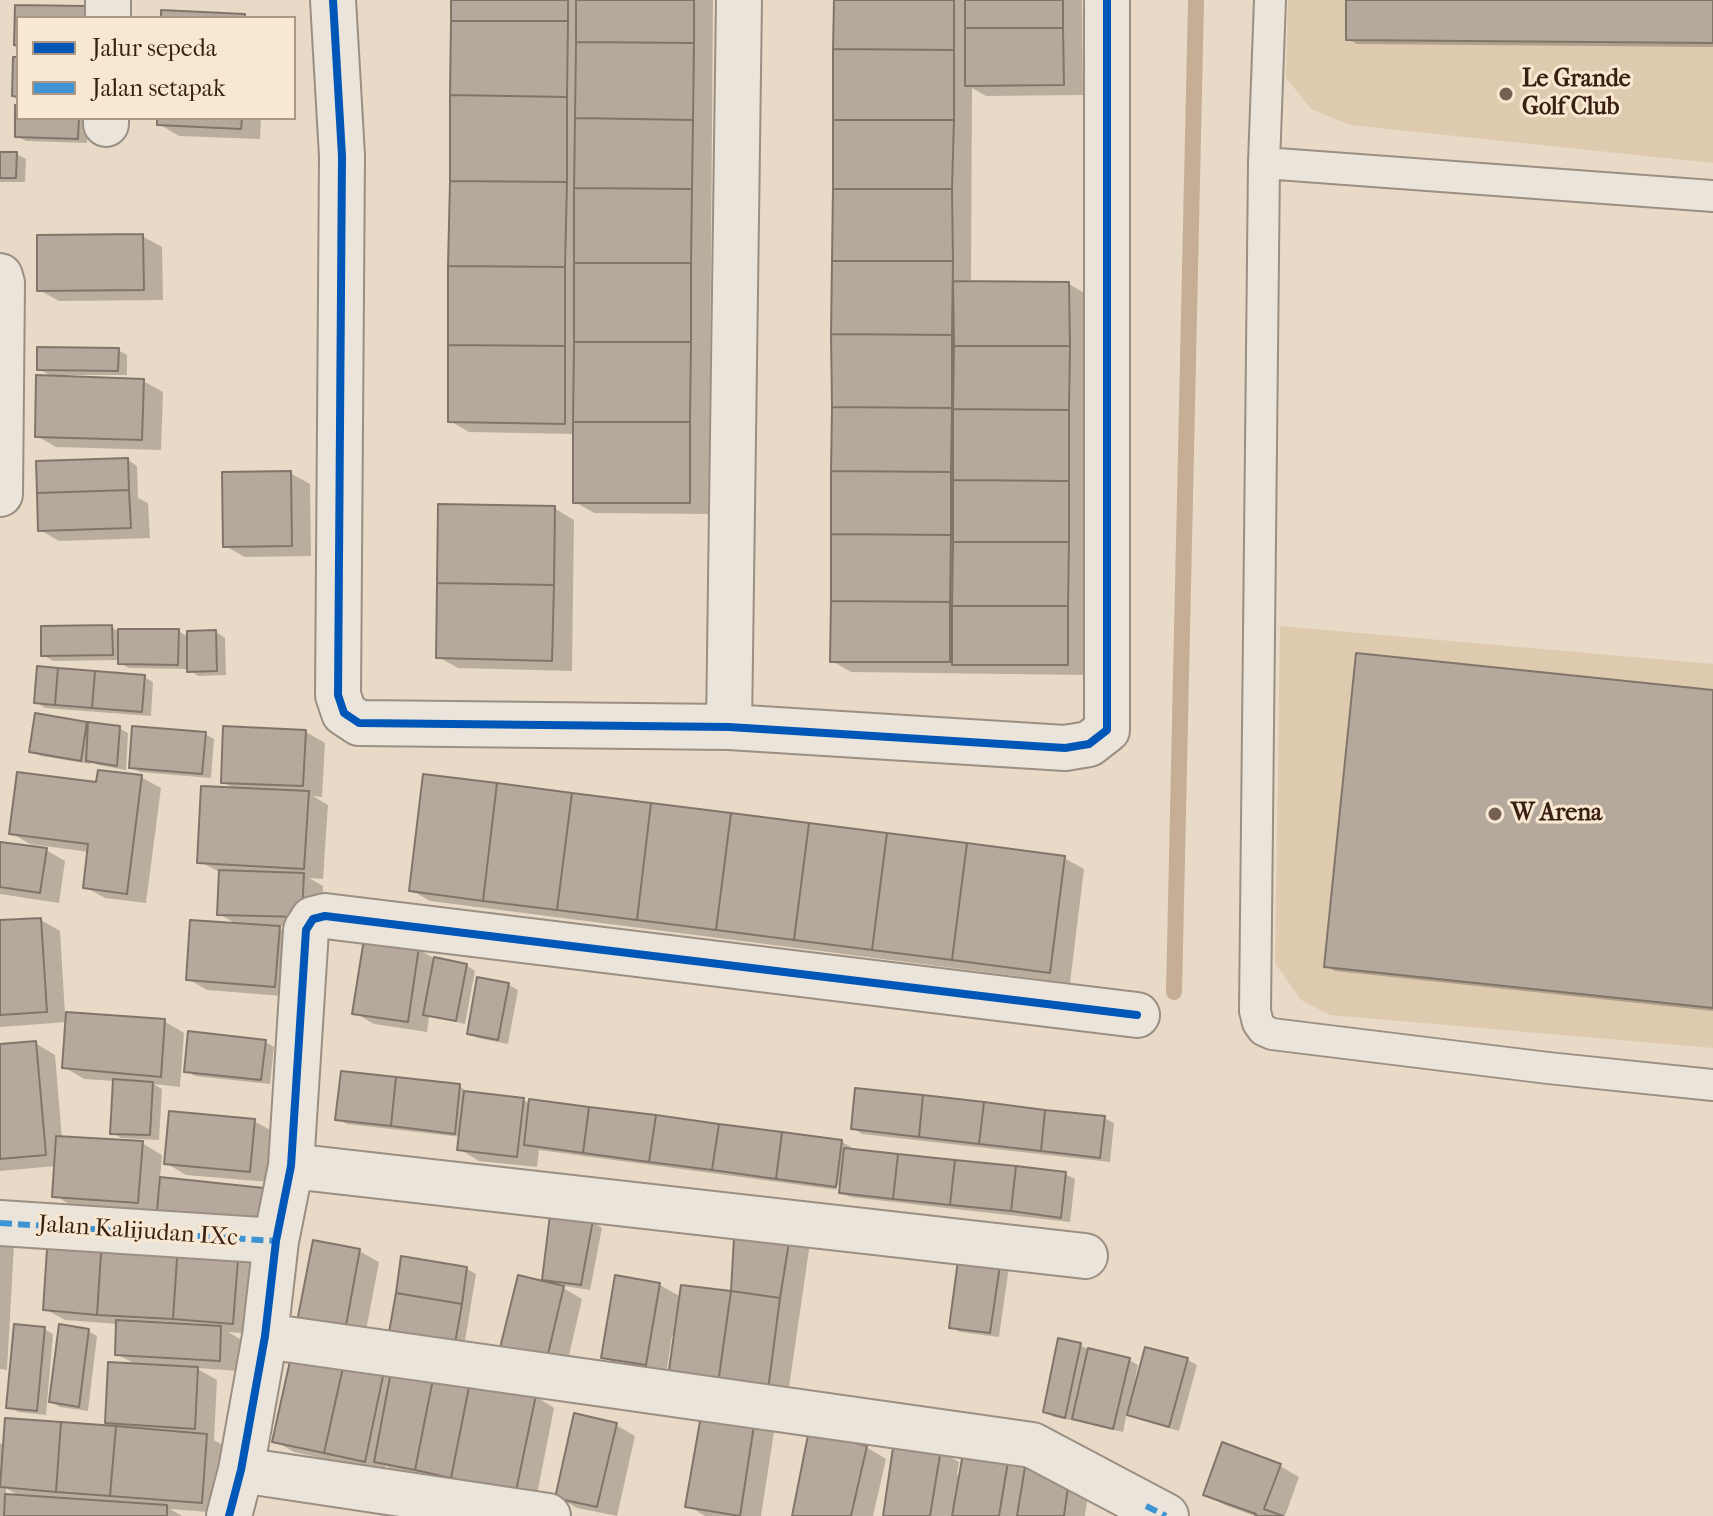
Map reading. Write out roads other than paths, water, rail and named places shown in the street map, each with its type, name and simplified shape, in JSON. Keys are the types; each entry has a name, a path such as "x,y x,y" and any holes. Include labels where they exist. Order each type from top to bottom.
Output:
{"street":[{"path":"333,0 342,156 338,695 344,713 359,723 729,727 1065,748 1089,744 1107,730 1107,0"},
{"path":"729,727 739,0"},
{"path":"0,276 0,494"},
{"path":"229,1516 241,1470 265,1336 276,1241 291,1166 306,930 313,919 325,916 1137,1015"},
{"path":"291,1166 1085,1256"},
{"name":"Jalan Kalijudan IXc","path":"0,1223 276,1241"},
{"path":"265,1336 1032,1445 1166,1516"},
{"path":"241,1470 548,1516"}],"lane":[{"path":"1270,0 1264,163 1255,1011 1258,1023 1263,1030 1272,1034 1713,1085"},
{"path":"1264,163 1713,196"}],"waterway":[{"path":"1174,992 1196,0"}],"place":[{"name":"Le Grande Golf Club","path":"1506,94"},
{"name":"W Arena","path":"1495,814"}]}
